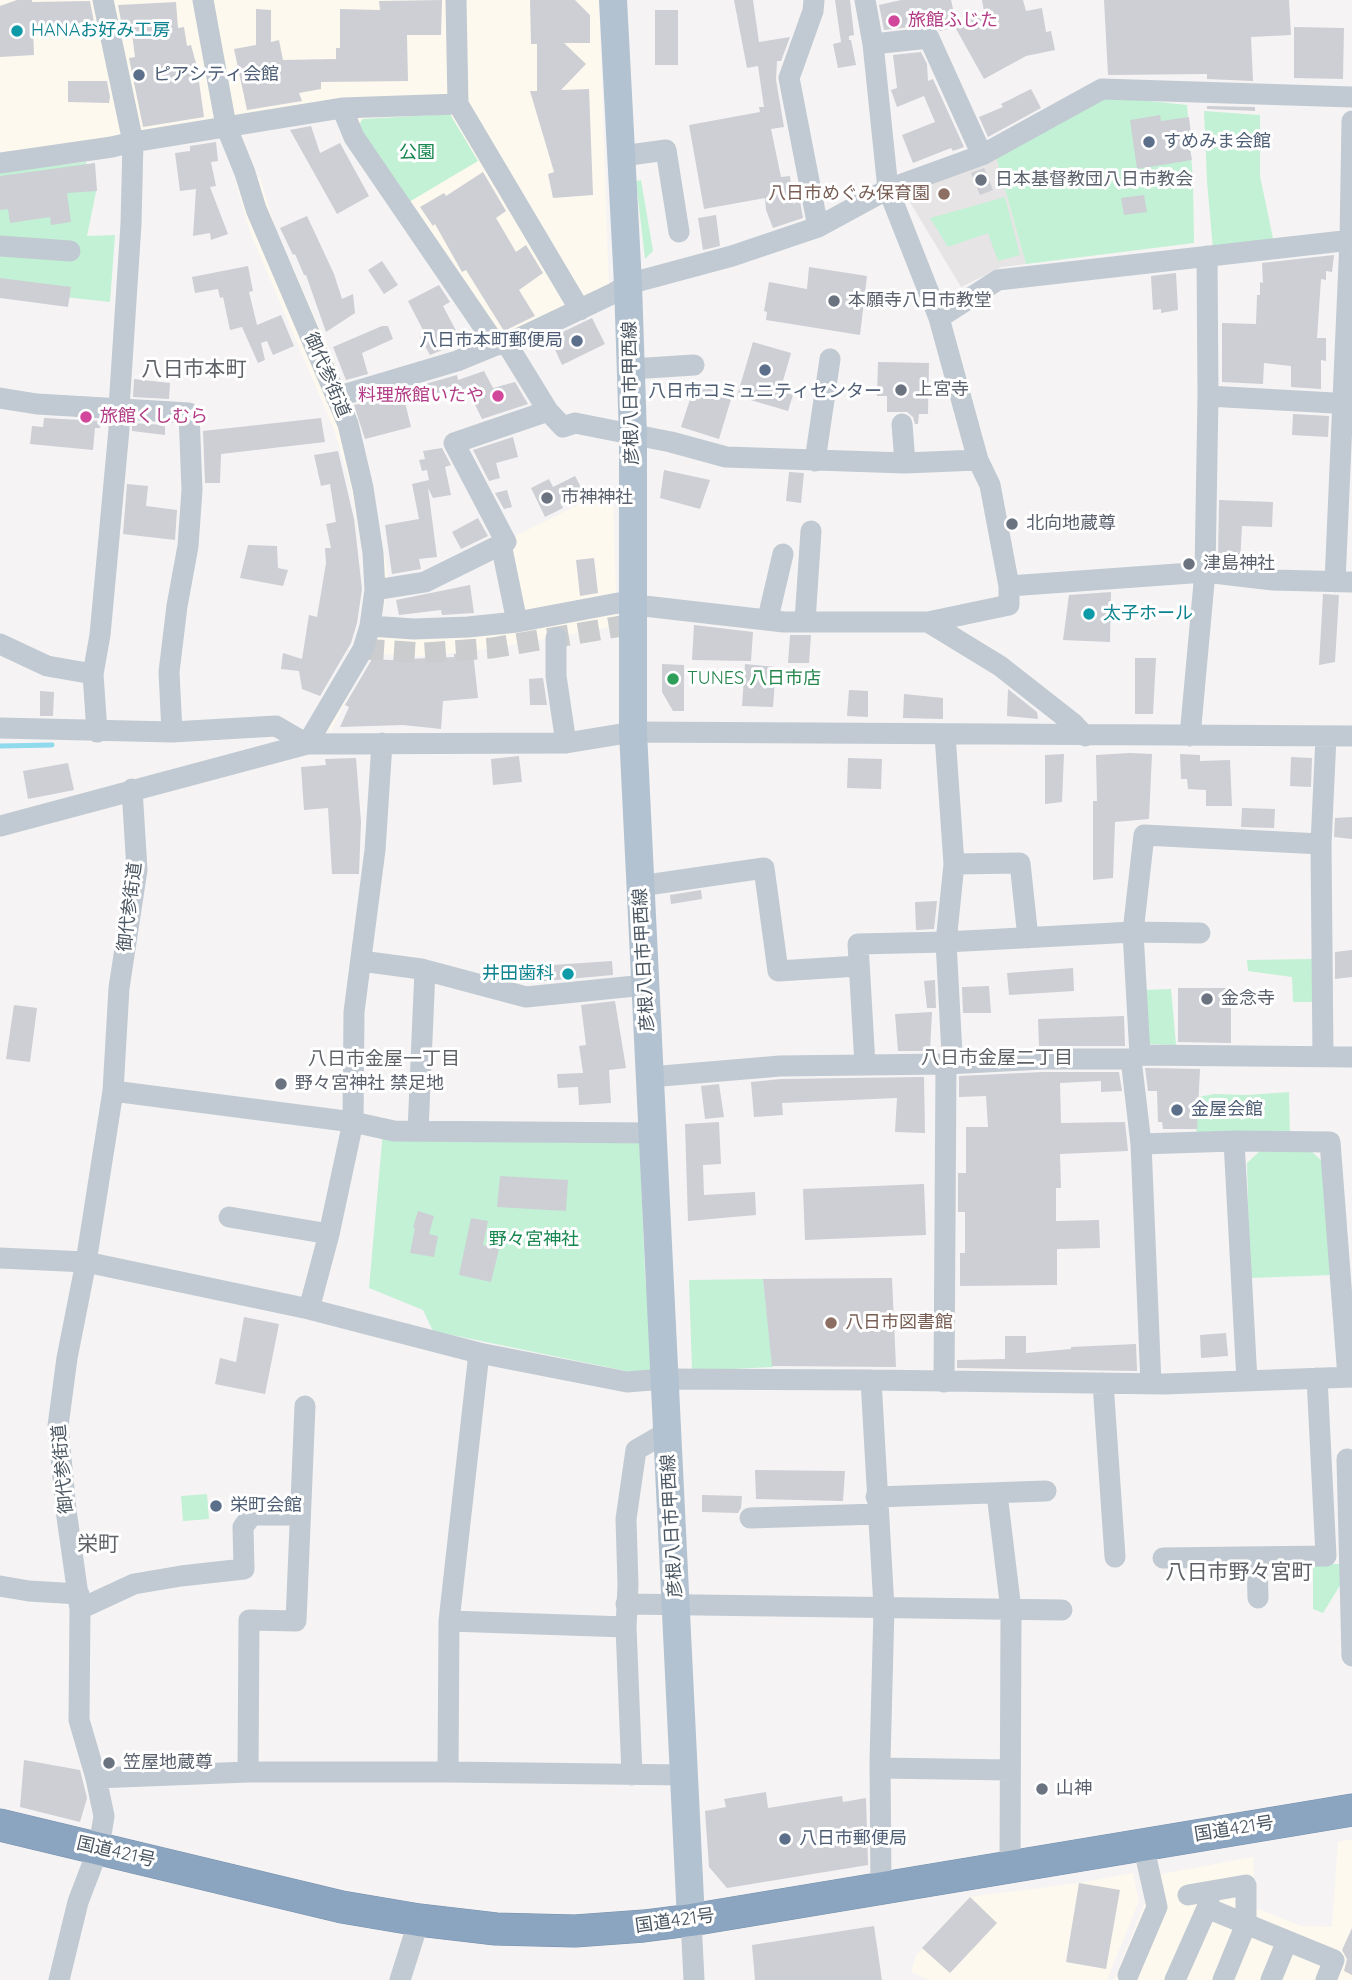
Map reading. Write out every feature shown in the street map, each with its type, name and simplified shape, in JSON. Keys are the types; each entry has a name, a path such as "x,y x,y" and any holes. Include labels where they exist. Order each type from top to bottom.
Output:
{"highway":[{"name":"国道421号","path":"0,1825 342,1907 496,1929 575,1931 691,1920 1352,1810"}],"main road":[{"name":"彦根八日市甲西線","path":"613,0 633,436 633,732 691,1920"}],"street":[{"path":"97,732 93,674 100,635 120,429 119,408 131,236 133,142 103,0"},
{"name":"御代参街道","path":"203,0 226,126 256,209 348,425 363,488 373,553 375,590 370,626 363,649 307,744"},
{"path":"456,0 457,104 580,310"},
{"path":"814,0 813,11 789,78 818,227"},
{"path":"370,626 414,629 468,627 517,622 612,604 768,618 784,622 928,622 1009,605 1009,586 990,485 978,460 939,318 888,189 873,44 865,0"},
{"path":"873,44 929,38 982,155"},
{"path":"337,397 457,361 501,344 580,310 628,284 732,256 818,227 888,189 982,155 1102,89 1352,97"},
{"path":"0,163 342,108 457,104"},
{"path":"342,108 354,137 548,411 563,427 575,424 726,457 905,463 978,460"},
{"path":"1009,586 1205,572 1273,580 1344,582 1352,121"},
{"path":"622,156 666,150 679,232"},
{"path":"939,318 998,279 1351,240"},
{"path":"0,246 70,251"},
{"path":"1190,736 1205,572 1207,256"},
{"path":"815,461 830,359"},
{"path":"631,369 694,365"},
{"path":"1208,396 1347,404"},
{"path":"0,398 37,404 189,413 192,490 188,546 169,673 172,732"},
{"path":"375,590 425,582 506,542 454,443 548,411"},
{"path":"902,424 905,463"},
{"path":"805,621 811,531"},
{"path":"501,544 517,622"},
{"path":"768,618 783,554"},
{"path":"928,622 1000,666 1074,724 1085,736"},
{"path":"556,638 556,676 566,743"},
{"path":"0,644 47,666 93,674"},
{"path":"0,728 172,732 276,726 307,744"},
{"path":"0,825 307,744 566,743 633,732 1352,736"},
{"path":"944,1382 946,1065 952,1054 946,942 954,864 945,735"},
{"path":"1323,1056 1321,845 1326,737"},
{"path":"309,1310 329,1234 353,1122 354,1012 375,850 382,743"},
{"name":"御代参街道","path":"59,1980 78,1902 99,1847 104,1816 79,1720 80,1602 66,1510 58,1426 67,1358 86,1262 113,1091 119,988 137,870 132,789"},
{"path":"1151,1384 1133,932 1144,835 1321,845"},
{"path":"954,864 1020,863 1028,938"},
{"path":"640,886 764,868 778,971 859,966"},
{"path":"865,1065 858,944 1133,932 1200,933"},
{"path":"362,961 425,970 526,997 645,985"},
{"path":"418,1131 425,970"},
{"path":"650,1077 780,1066 946,1065 1136,1057 1352,1057"},
{"path":"113,1091 353,1122 394,1131 652,1133"},
{"path":"1234,1141 1247,1381"},
{"path":"0,1258 86,1262 309,1310 479,1353 627,1381 871,1380 1151,1384 1350,1377 1329,1142 1141,1144"},
{"path":"229,1217 329,1234"},
{"path":"448,1772 449,1621 479,1353"},
{"path":"1163,1558 1325,1556 1317,1378"},
{"path":"871,1380 884,1608 880,1768 881,1887"},
{"path":"1103,1383 1115,1557"},
{"path":"248,1772 249,1620 296,1621 305,1406"},
{"path":"632,1775 626,1627 626,1519 636,1450 667,1432"},
{"path":"1347,1459 1352,1656"},
{"path":"750,1518 1046,1491"},
{"path":"997,1494 1011,1610 1010,1866"},
{"path":"0,1586 80,1602 134,1584 244,1569 243,1527 252,1515 300,1516"},
{"path":"1257,1557 1258,1598"},
{"path":"626,1604 1062,1610"},
{"path":"449,1621 626,1627"},
{"path":"880,1768 1010,1770"},
{"path":"96,1778 248,1772 684,1775"},
{"path":"1131,1978 1157,1907 1143,1844"},
{"path":"1175,1980 1209,1899 1246,1885 1246,1924 1223,1980"},
{"path":"1188,1895 1209,1899 1246,1924 1334,1960 1331,1979"},
{"path":"400,1980 419,1920"},
{"path":"691,1920 694,1980"},
{"path":"1271,1980 1286,1941"}],"shaded area":[{"path":"0,0 599,0 609,289 507,344 342,108 133,142 0,152"},
{"path":"996,157 1026,264 1002,267 961,287 902,189"},
{"path":"260,177 275,227 333,358 372,485 389,581 381,622 506,615 511,538 594,497 613,493 617,626 495,648 426,656 369,654 331,731 312,722 354,645 366,600 367,573 348,475 333,427 250,232 236,183"},
{"path":"1352,1839 1352,1980 1114,1980 1145,1903 1140,1878 1253,1857 1256,1908 1301,1926 1332,1927 1338,1842"},
{"path":"1133,1873 1139,1901 1107,1980 929,1980 911,1972 916,1956 969,1897"}],"green space":[{"path":"1103,96 1187,105 1193,181 1194,243 1026,264 996,157"},
{"path":"1204,111 1260,115 1260,176 1274,243 1213,250"},
{"name":"公園","path":"450,114 478,161 404,205 358,128 362,119"},
{"path":"86,162 90,188 97,187 87,236 115,235 110,302 0,290 0,172"},
{"path":"641,180 653,251 645,259 636,181"},
{"path":"1005,197 1020,255 998,261 988,233 948,247 930,218"},
{"path":"1313,959 1315,1002 1293,1002 1292,977 1248,971 1247,960"},
{"path":"1171,989 1176,1045 1147,1044 1144,990"},
{"path":"1289,1092 1290,1137 1196,1135 1198,1097 1214,1094"},
{"name":"野々宮神社","path":"383,1131 639,1133 645,1274 655,1377 433,1331 423,1310 369,1288"},
{"path":"1261,1150 1311,1151 1322,1161 1332,1275 1250,1278 1247,1163"},
{"path":"763,1279 773,1367 692,1371 689,1280"},
{"path":"207,1494 209,1519 183,1521 181,1496"},
{"path":"1313,1564 1348,1564 1347,1574 1323,1613 1313,1609"}],"building":[{"path":"17,0 90,1 95,27 84,27 84,23 33,26 34,55 0,57 0,6"},
{"path":"442,0 441,35 407,35 408,81 321,82 321,89 299,93 302,101 247,110 234,49 256,45 256,9 271,10 271,42 279,40 283,60 336,59 336,48 340,48 340,9 380,10 379,1"},
{"path":"530,0 575,0 590,15 590,43 564,43 586,64 561,90 589,89 593,195 553,198 548,174 554,172 530,91 537,91 537,44 531,44"},
{"path":"734,0 753,0 759,42 790,37 781,61 777,61 776,80 784,127 771,129 781,177 790,176 793,204 800,201 803,218 773,228 766,210 765,198 704,209 689,125 760,112 759,107 764,107 758,66 747,68"},
{"path":"835,0 850,0 854,35 849,36 849,40 856,65 838,68 833,44 841,42"},
{"path":"901,0 951,0 957,26 984,11 982,0 1023,0 1026,11 1042,8 1046,32 1051,31 1055,50 1026,56 984,79 955,27 940,31 935,26 928,25 884,30 879,5"},
{"path":"1104,0 1289,0 1291,35 1251,37 1253,81 1207,79 1207,74 1108,75"},
{"path":"176,2 178,28 184,27 187,46 191,45 197,67 204,117 143,127 129,58 135,57 131,26 122,26 118,5"},
{"path":"655,10 678,10 678,65 655,65"},
{"path":"1294,27 1344,28 1343,79 1294,78"},
{"path":"921,52 927,64 928,81 933,79 964,147 953,151 951,148 913,163 902,135 935,122 924,96 897,107 891,90 897,88 893,55"},
{"path":"68,81 107,81 109,103 68,102"},
{"path":"1031,89 1041,108 988,137 979,117 1003,107 1001,104"},
{"path":"1207,106 1255,107 1255,111 1207,109"},
{"path":"1160,115 1161,121 1189,117 1192,160 1137,169 1130,120"},
{"path":"311,126 320,153 340,143 369,196 337,214 290,130"},
{"path":"216,142 218,161 211,162 216,186 210,187 228,234 211,240 210,233 193,236 196,189 180,191 175,153 190,151 190,146"},
{"path":"95,163 97,191 67,193 71,222 51,225 50,217 10,223 8,209 0,210 0,176"},
{"name":"日本基督教団八日市教会","path":"984,168 993,190 980,195 971,173"},
{"path":"483,172 506,211 496,218 516,252 526,245 543,273 519,290 535,316 504,331 466,270 462,272 435,224 433,226 420,207 444,193 446,196"},
{"path":"1144,195 1147,212 1124,215 1121,198"},
{"path":"716,215 720,246 703,250 698,218"},
{"path":"307,216 334,274 342,299 353,294 355,313 326,332 306,275 280,228"},
{"path":"1334,255 1332,272 1326,271 1326,280 1321,279 1317,338 1326,338 1326,361 1321,360 1321,389 1291,387 1291,366 1264,363 1263,384 1222,382 1222,323 1256,324 1257,295 1260,295 1260,282 1263,283 1262,263"},
{"path":"382,261 398,285 384,294 368,270"},
{"path":"248,266 253,291 249,292 257,325 281,315 294,346 273,355 267,341 261,343 265,360 258,363 242,327 230,330 223,297 220,298 218,289 195,293 192,277"},
{"name":"本願寺八日市教堂","path":"809,267 867,276 860,335 766,320 767,312 764,311 769,282 807,289"},
{"path":"1176,273 1178,310 1161,313 1161,309 1153,310 1151,276"},
{"path":"0,278 71,287 68,307 0,298"},
{"path":"439,285 450,302 443,306 462,342 430,355 420,337 425,334 408,301"},
{"path":"592,318 605,344 562,365 550,338"},
{"path":"382,326 388,326 393,339 362,353 368,374 346,380 333,347"},
{"name":"八日市コミュニティセンター","path":"753,342 791,353 780,391 793,395 788,411 737,396"},
{"name":"上宮寺","path":"878,362 929,363 928,414 919,414 918,424 915,424 913,417 907,412 887,412 887,396 877,396"},
{"name":"料理旅館いたや","path":"484,371 493,388 515,382 528,404 482,419 468,390 429,400 425,384 457,375 458,380"},
{"path":"134,379 170,383 169,399 133,397"},
{"path":"695,384 732,396 719,439 681,427"},
{"path":"403,394 411,427 365,439 354,405"},
{"path":"1293,414 1329,416 1328,437 1292,435"},
{"path":"44,418 101,421 100,428 95,428 93,450 30,444 32,426 43,427"},
{"path":"321,418 325,442 221,454 220,483 205,483 203,431"},
{"path":"132,423 165,425 165,435 132,431"},
{"path":"513,437 518,457 496,463 500,478 489,481 473,450"},
{"path":"442,448 451,465 445,467 451,495 433,498 428,488 437,557 419,559 421,569 392,574 385,525 419,519 412,484 429,480 427,470 422,471 419,460 425,459 423,451"},
{"path":"338,451 354,519 362,589 351,643 320,696 302,689 299,671 281,669 283,653 302,659 309,615 317,617 326,563 325,548 331,548 326,524 336,522 330,484 321,486 314,455"},
{"path":"664,470 710,480 700,509 660,498"},
{"path":"789,472 804,473 801,503 786,501"},
{"name":"市神神社","path":"575,476 583,491 560,502 563,508 545,517 531,488 549,479 553,487"},
{"path":"127,484 148,486 146,506 177,510 175,540 123,534"},
{"path":"507,490 512,507 504,509 495,493"},
{"path":"1219,500 1273,502 1272,527 1242,526 1240,563 1218,560"},
{"path":"478,518 488,536 461,549 452,532"},
{"path":"248,545 277,546 278,568 288,570 283,586 240,578"},
{"path":"594,558 598,593 580,596 576,560"},
{"path":"470,585 474,613 442,615 441,610 399,615 396,600"},
{"name":"太子ホール","path":"1111,592 1110,642 1063,640 1069,595"},
{"path":"1323,594 1339,595 1335,662 1319,665"},
{"path":"694,625 753,632 751,661 692,660"},
{"path":"790,635 811,635 809,663 788,663"},
{"path":"473,652 478,698 443,701 441,729 403,725 340,727 349,707 345,705 372,659 408,661 454,657 454,654"},
{"path":"1135,658 1156,658 1153,714 1135,714"},
{"name":"TUNES 八日市店","path":"662,664 684,665 684,711 673,711 662,692"},
{"path":"745,664 776,667 773,707 742,706"},
{"path":"543,678 547,705 530,705 529,679"},
{"path":"1008,689 1037,712 1038,719 1007,716"},
{"path":"849,690 868,691 868,717 847,716"},
{"path":"40,691 54,692 53,716 40,716"},
{"path":"904,694 943,698 943,719 903,718"},
{"path":"1064,754 1062,802 1045,804 1045,755"},
{"path":"1152,754 1149,819 1115,822 1113,878 1093,880 1093,801 1097,801 1096,755"},
{"path":"1180,754 1200,755 1200,761 1230,760 1232,806 1206,806 1206,790 1188,789 1187,779 1181,779"},
{"path":"519,756 522,782 493,785 491,759"},
{"path":"1291,757 1312,758 1311,787 1290,786"},
{"path":"356,758 361,822 359,874 332,874 328,808 304,810 301,767 326,765 325,759"},
{"path":"848,758 882,759 881,789 847,788"},
{"path":"68,763 74,790 28,799 23,771"},
{"path":"1242,808 1275,809 1274,828 1241,827"},
{"path":"1352,817 1352,839 1334,837 1335,818"},
{"path":"701,890 702,899 671,904 670,895"},
{"path":"937,901 934,929 916,930 915,902"},
{"path":"1352,950 1352,977 1335,979 1335,952"},
{"name":"井田歯科","path":"612,961 613,975 523,983 522,967"},
{"path":"1073,968 1074,991 1009,995 1007,973"},
{"path":"935,980 936,1008 927,1008 924,981"},
{"path":"989,986 991,1013 963,1013 962,987"},
{"path":"1178,988 1231,988 1231,1043 1178,1042"},
{"path":"615,1001 626,1068 609,1070 611,1103 579,1105 578,1087 558,1088 557,1074 583,1073 579,1046 586,1045 581,1005"},
{"path":"14,1005 37,1008 30,1062 6,1059"},
{"path":"932,1012 930,1051 898,1051 895,1014"},
{"path":"1124,1016 1125,1046 1039,1046 1038,1019"},
{"path":"1145,1068 1200,1069 1197,1129 1163,1129 1162,1122 1158,1122 1157,1091 1148,1091"},
{"path":"1119,1072 1122,1091 1101,1092 1101,1081 1060,1083 1061,1123 1125,1122 1128,1151 1060,1154 1061,1188 1056,1188 1056,1221 1099,1220 1100,1248 1057,1249 1057,1285 960,1286 960,1253 965,1253 965,1212 958,1212 958,1173 966,1173 966,1127 988,1127 986,1096 959,1097 959,1076"},
{"path":"924,1077 925,1133 895,1132 897,1098 782,1103 783,1115 754,1117 751,1082 781,1079"},
{"path":"719,1084 724,1117 705,1119 701,1086"},
{"path":"719,1122 721,1164 703,1165 704,1195 755,1192 756,1215 688,1221 685,1124"},
{"path":"500,1176 568,1180 566,1211 497,1207"},
{"path":"924,1184 926,1235 805,1240 803,1189"},
{"path":"418,1211 434,1216 429,1234 438,1236 434,1257 410,1253"},
{"name":"野々宮神社","path":"471,1218 488,1221 483,1245 499,1249 491,1282 459,1275"},
{"name":"八日市図書館","path":"892,1278 896,1367 772,1366 763,1279"},
{"path":"244,1317 279,1324 265,1394 215,1384 220,1358 236,1362"},
{"path":"1226,1333 1228,1356 1201,1358 1200,1335"},
{"path":"1005,1336 1026,1336 1026,1353 1071,1347 1136,1344 1137,1371 957,1368 957,1360 1005,1359"},
{"path":"755,1470 845,1471 843,1501 756,1499"},
{"path":"702,1495 742,1496 741,1508 738,1513 702,1512"},
{"path":"24,1760 80,1770 87,1798 80,1822 20,1807"},
{"path":"766,1792 768,1808 842,1796 843,1802 866,1798 868,1865 727,1888 709,1867 705,1811 726,1807 724,1799"},
{"path":"1079,1883 1120,1890 1106,1969 1066,1962"},
{"path":"970,1897 997,1923 950,1973 922,1948"},
{"path":"874,1926 882,1980 755,1980 752,1945"},
{"path":"1352,1928 1352,1975 1344,1971 1347,1959 1342,1950"}],"waterway":[{"path":"0,746 52,745"}],"tunnel":[{"path":"363,649 424,653 492,648 634,624"}],"place":[{"name":"旅館ふじた","path":"894,21"},
{"name":"HANAお好み工房","path":"17,31"},
{"name":"ピアシティ会館","path":"139,75"},
{"name":"すめみま会館","path":"1149,142"},
{"name":"日本基督教団八日市教会","path":"981,180"},
{"name":"八日市めぐみ保育園","path":"944,194"},
{"name":"本願寺八日市教堂","path":"834,301"},
{"name":"八日市本町郵便局","path":"577,341"},
{"name":"八日市コミュニティセンター","path":"765,370"},
{"name":"上宮寺","path":"901,390"},
{"name":"料理旅館いたや","path":"498,396"},
{"name":"旅館くしむら","path":"86,417"},
{"name":"市神神社","path":"547,498"},
{"name":"北向地蔵尊","path":"1012,524"},
{"name":"津島神社","path":"1189,564"},
{"name":"太子ホール","path":"1089,614"},
{"name":"TUNES 八日市店","path":"673,679"},
{"name":"井田歯科","path":"568,974"},
{"name":"金念寺","path":"1207,999"},
{"name":"野々宮神社 禁足地","path":"281,1084"},
{"name":"金屋会館","path":"1177,1110"},
{"name":"八日市図書館","path":"831,1323"},
{"name":"栄町会館","path":"216,1506"},
{"name":"笠屋地蔵尊","path":"109,1763"},
{"name":"山神","path":"1042,1789"},
{"name":"八日市郵便局","path":"785,1839"}],"district":[{"name":"八日市本町","path":"194,370"},
{"name":"八日市金屋二丁目","path":"997,1058"},
{"name":"八日市金屋一丁目","path":"384,1059"},
{"name":"栄町","path":"98,1545"},
{"name":"八日市野々宮町","path":"1239,1573"}]}
